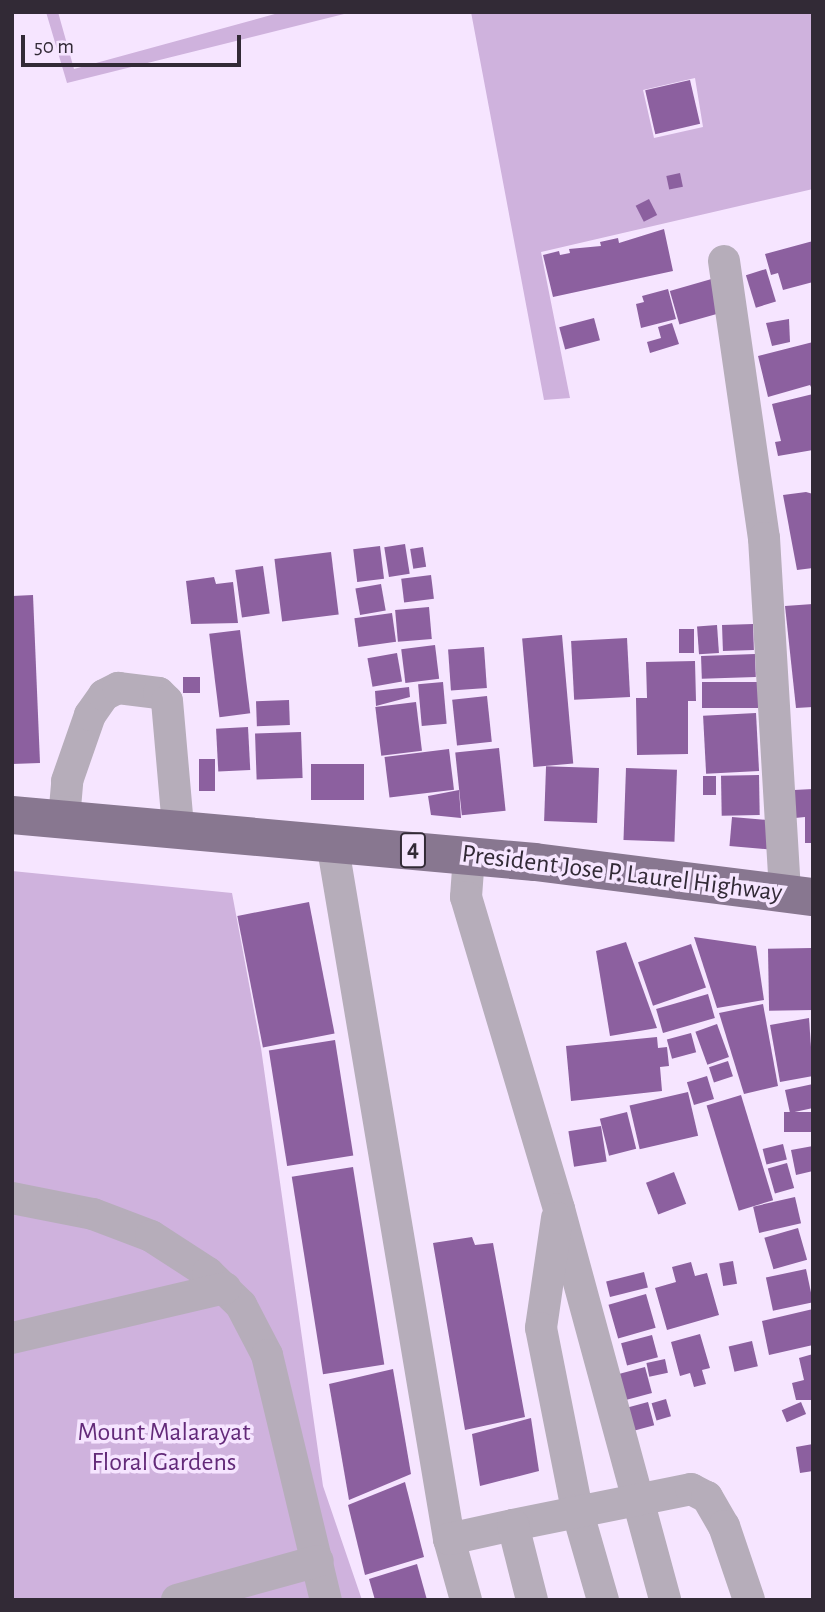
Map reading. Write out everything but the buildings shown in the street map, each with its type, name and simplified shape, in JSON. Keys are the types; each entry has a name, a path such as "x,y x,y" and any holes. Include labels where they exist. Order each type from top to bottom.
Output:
{"main road":[{"name":"President Jose P. Laurel Highway","path":"12,815 332,842 799,895"}],"street":[{"path":"724,261 764,538 799,895"},
{"path":"64,819 67,781 90,715 104,695 118,688 159,692 167,701 178,828"},
{"path":"332,842 450,1539 466,1600"},
{"path":"469,856 466,897 559,1209 666,1600"},
{"path":"12,1198 132,1227 190,1259 225,1288 251,1321 267,1355 326,1600"},
{"path":"559,1209 541,1328 577,1510 603,1600"},
{"path":"12,1338 225,1288"},
{"path":"450,1539 577,1510 691,1489 707,1497 724,1526 749,1600"},
{"path":"513,1525 532,1600"},
{"path":"177,1600 318,1561"}],"green space":[{"path":"46,12 58,12 74,69 282,12 352,12 67,83"},
{"path":"471,12 813,12 813,189 541,252 570,398 544,400","holes":["695,78 703,127 654,138 643,90"]},
{"name":"Mount Malarayat Floral Gardens","path":"12,871 232,893 261,1048 323,1486 362,1600 12,1600"}]}
